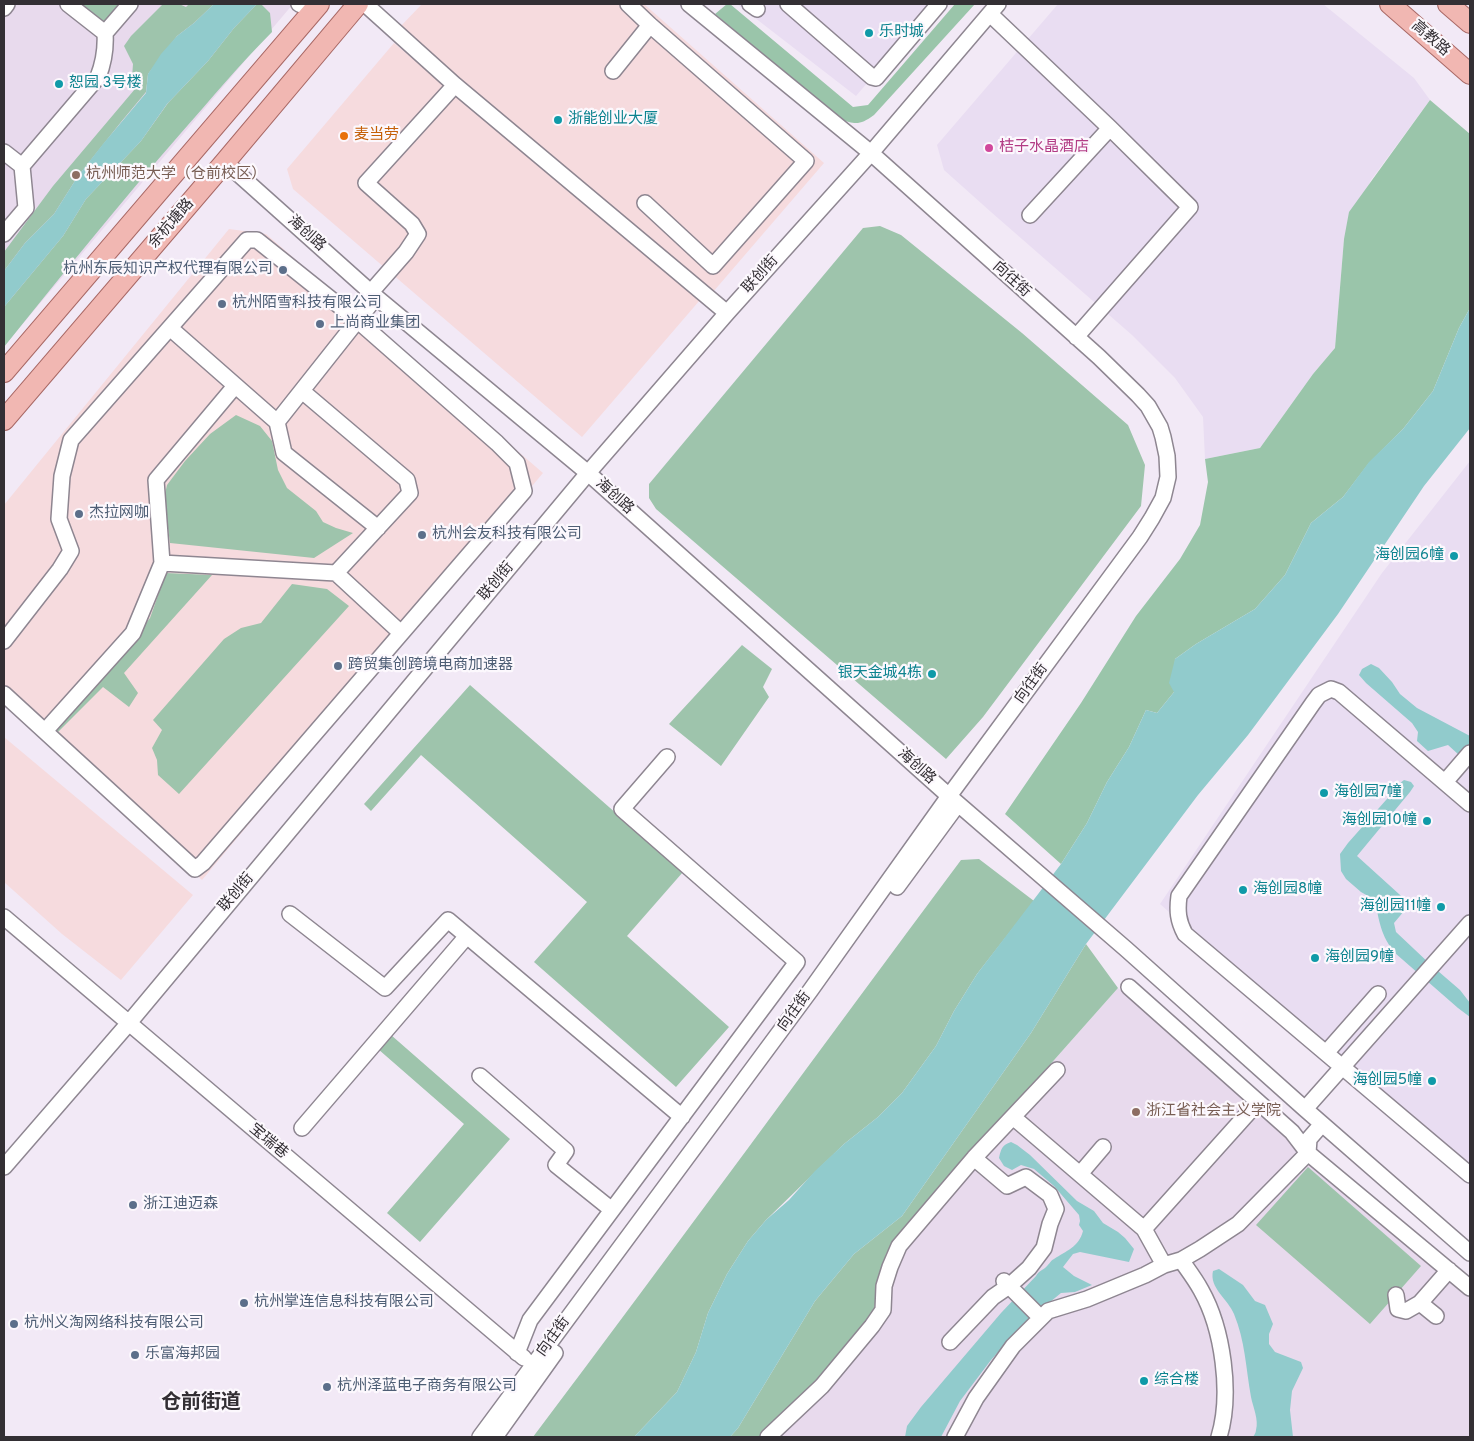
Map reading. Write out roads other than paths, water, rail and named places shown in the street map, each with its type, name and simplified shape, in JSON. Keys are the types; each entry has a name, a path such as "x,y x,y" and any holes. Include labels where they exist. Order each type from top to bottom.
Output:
{"main road":[{"name":"余杭塘路","path":"4,420 358,4"},
{"name":"高教路","path":"1390,4 1470,74"},
{"path":"1448,4 1470,23"},
{"name":"余杭塘路","path":"4,372 311,5"}],"street":[{"path":"4,8 7,4"},
{"path":"4,234 26,208 22,166 98,78 104,59 106,46 104,33 68,4"},
{"path":"104,33 130,4"},
{"path":"365,4 455,85 726,313"},
{"path":"628,4 806,161 713,266 645,203"},
{"name":"向往街","path":"495,1437 954,800 1140,537 1163,498 1168,477 1167,456 1163,437 1155,417 1138,395 871,153 706,9 689,4"},
{"path":"788,4 872,77 876,78 939,4"},
{"path":"994,9 1190,207 1076,337"},
{"name":"联创街","path":"4,1167 128,1024 588,473 726,313 871,153 994,9"},
{"path":"613,71 650,25"},
{"path":"277,422 358,320 373,295 418,234 412,224 366,183 455,85"},
{"path":"1030,215 1110,128"},
{"path":"4,152 22,166"},
{"name":"海创路","path":"225,162 373,295 588,473 954,800 1126,949 1470,1253"},
{"path":"4,641 72,551 59,519 62,476 71,440 247,240 256,240 358,320 517,463 524,491 204,862 195,869 4,694"},
{"path":"170,328 277,422 284,453 378,528"},
{"path":"45,731 133,632 162,563 156,480 235,386"},
{"path":"302,391 407,480 410,493 336,573"},
{"path":"162,563 336,573 401,633"},
{"path":"1470,804 1450,776 1339,692 1331,689 1319,695 1313,703 1179,896 1177,910 1180,925 1185,934 1470,1175"},
{"path":"1450,776 1470,753"},
{"path":"517,1353 530,1320 797,962 622,809 667,757"},
{"name":"向往街","path":"480,1437 810,991 954,800"},
{"path":"290,914 385,988 448,920 682,1117"},
{"name":"宝瑞巷","path":"4,917 517,1353 534,1365"},
{"path":"1305,1109 1470,923"},
{"path":"302,1128 467,936"},
{"path":"1129,987 1292,1132 1308,1153 1470,1288"},
{"path":"1326,1053 1378,994"},
{"path":"768,1437 822,1386 883,1310 884,1286 899,1246 974,1158 1056,1070"},
{"path":"480,1076 566,1151 556,1165 612,1210"},
{"path":"1144,1229 1258,1102"},
{"path":"1013,1117 1144,1229 1164,1265"},
{"path":"954,1437 976,1398 1013,1346 1040,1317 1048,1311 1087,1299 1164,1265 1181,1260 1238,1224 1308,1153 1309,1139 1322,1124"},
{"path":"1080,1174 1103,1147"},
{"path":"950,1342 993,1297 1030,1268 1044,1248 1056,1209 1050,1195 1026,1178 1007,1186 974,1158"},
{"path":"1181,1260 1202,1291 1214,1322 1222,1354 1225,1400 1219,1437"},
{"path":"1396,1295 1398,1309 1406,1311 1420,1303 1448,1270"},
{"path":"1009,1286 1040,1317"},
{"path":"1420,1303 1436,1316"}],"place":[{"name":"乐时城","path":"869,33"},
{"name":"恕园 3号楼","path":"59,84"},
{"name":"浙能创业大厦","path":"558,120"},
{"name":"麦当劳","path":"344,136"},
{"name":"桔子水晶酒店","path":"989,148"},
{"name":"杭州师范大学（仓前校区）","path":"76,175"},
{"name":"杭州东辰知识产权代理有限公司","path":"283,270"},
{"name":"杭州陌雪科技有限公司","path":"222,304"},
{"name":"上尚商业集团","path":"320,324"},
{"name":"杰拉网咖","path":"79,514"},
{"name":"杭州会友科技有限公司","path":"422,535"},
{"name":"海创园6幢","path":"1454,556"},
{"name":"跨贸集创跨境电商加速器","path":"338,666"},
{"name":"银天金城4栋","path":"932,674"},
{"name":"海创园7幢","path":"1324,793"},
{"name":"海创园10幢","path":"1427,821"},
{"name":"海创园8幢","path":"1243,890"},
{"name":"海创园11幢","path":"1441,907"},
{"name":"海创园9幢","path":"1315,958"},
{"name":"海创园5幢","path":"1432,1081"},
{"name":"浙江省社会主义学院","path":"1136,1112"},
{"name":"浙江迪迈森","path":"133,1205"},
{"name":"杭州掌连信息科技有限公司","path":"244,1303"},
{"name":"杭州义淘网络科技有限公司","path":"14,1324"},
{"name":"乐富海邦园","path":"135,1355"},
{"name":"综合楼","path":"1144,1381"},
{"name":"杭州泽蓝电子商务有限公司","path":"327,1387"}],"district":[{"name":"仓前街道","path":"201,1404"}]}
